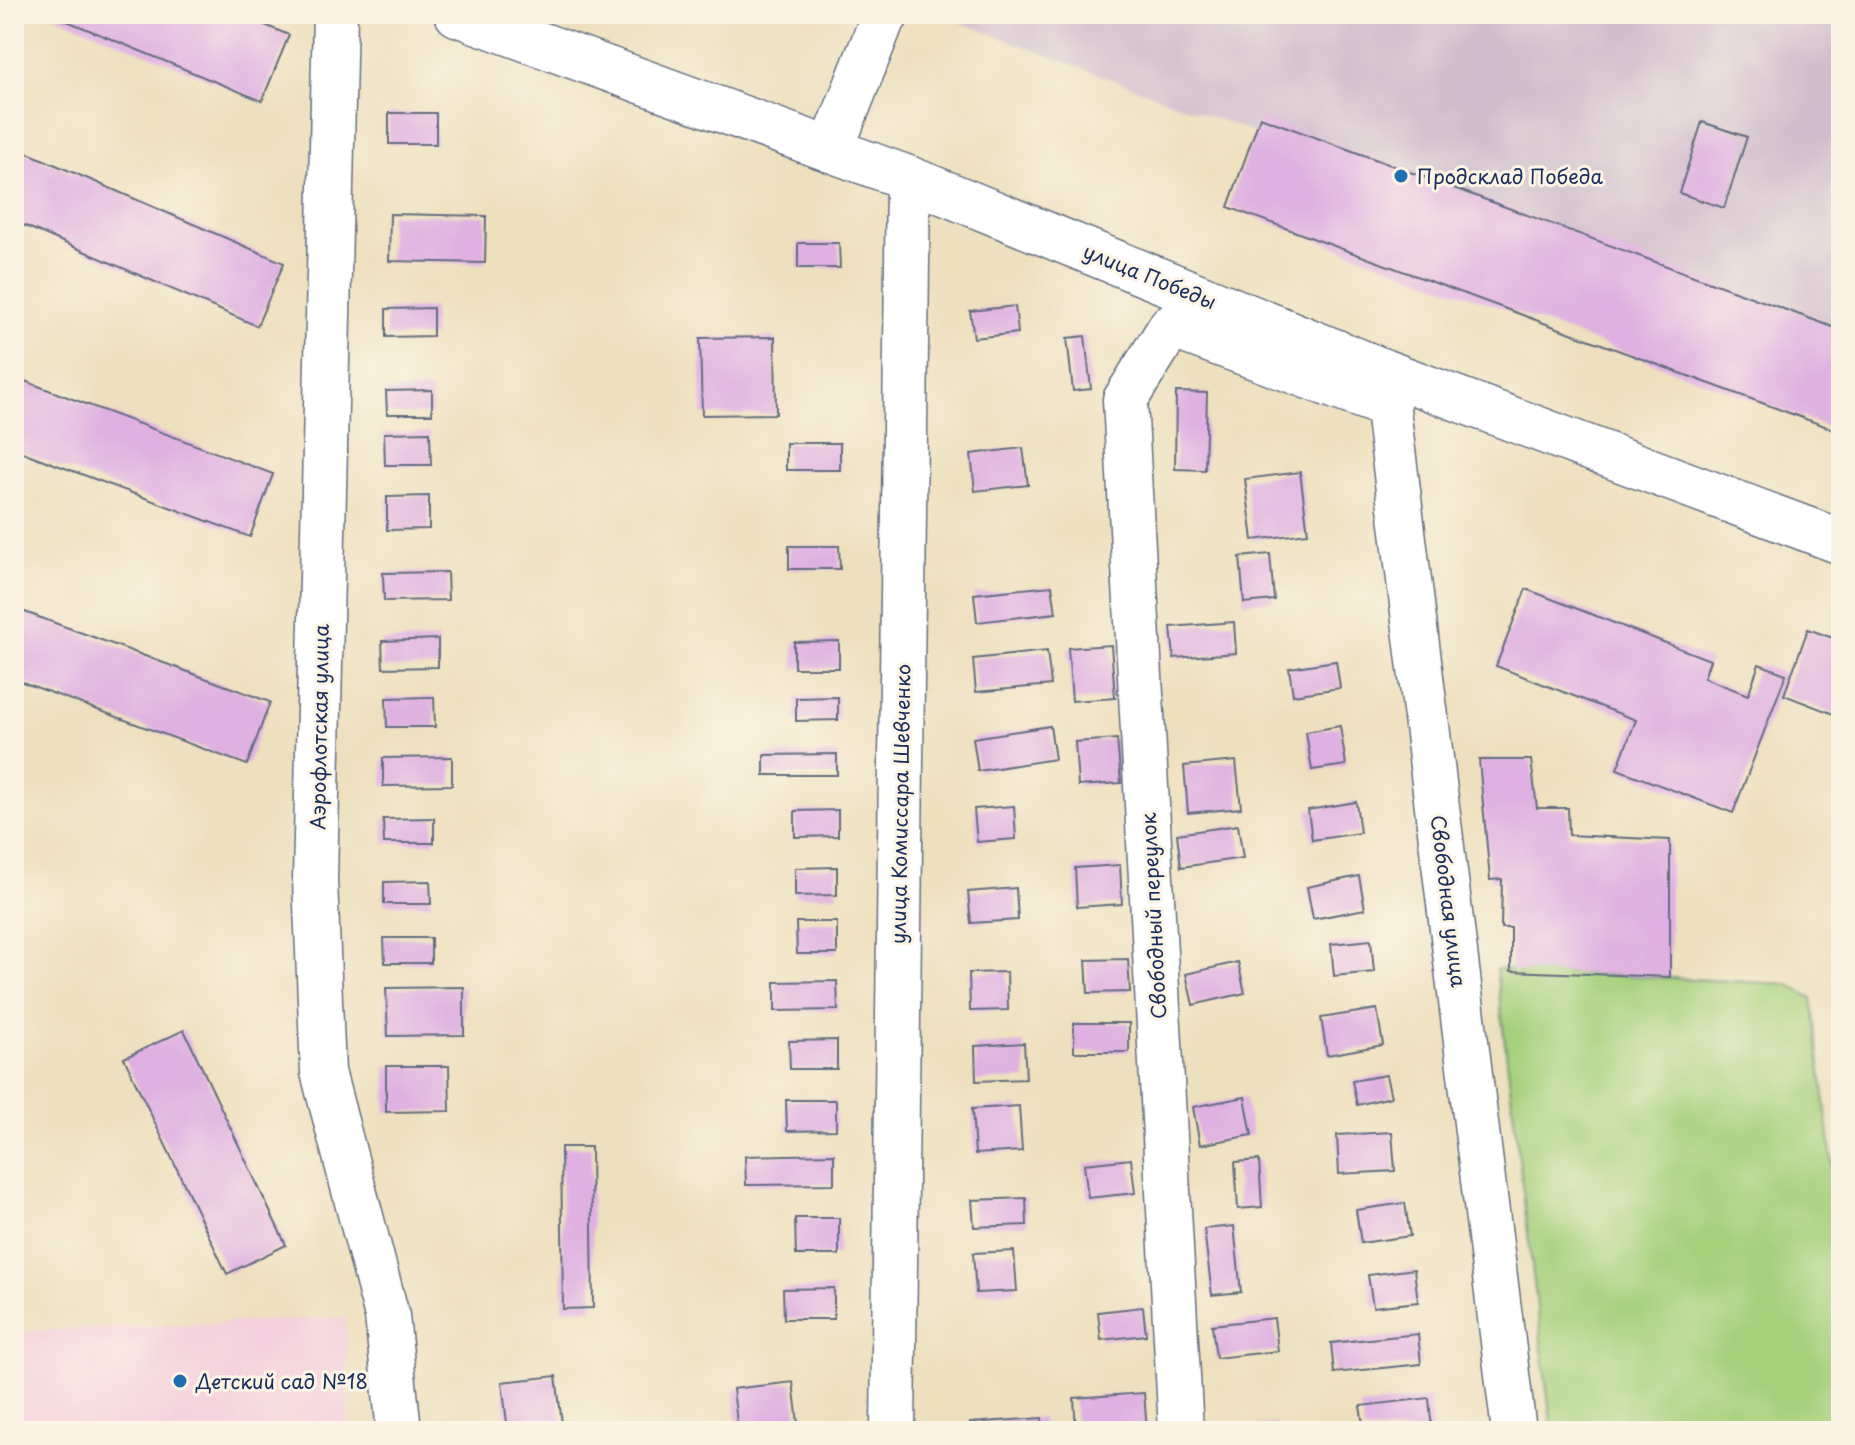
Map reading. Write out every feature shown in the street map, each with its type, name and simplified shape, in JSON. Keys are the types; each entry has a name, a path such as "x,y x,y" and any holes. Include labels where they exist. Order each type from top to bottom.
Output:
{"street":[{"name":"Аэрофлотская улица","path":"335,14 315,880 323,1072 387,1316 399,1431"},
{"name":"улица Победы","path":"457,14 908,178 1386,388 1841,542"},
{"path":"831,150 887,14"},
{"name":"улица Комиссара Шевченко","path":"893,1431 908,178"},
{"name":"Свободный переулок","path":"1181,1431 1125,400 1171,326 1386,388"},
{"name":"Свободная улица","path":"1386,388 1514,1431"}],"shaded area":[{"path":"938,14 1841,14 1841,353"},
{"name":"Детский сад №18","path":"346,1317 348,1431 14,1431 14,1332"}],"green space":[{"path":"1496,969 1787,984 1812,998 1841,1233 1841,1431 1552,1431"}],"building":[{"path":"50,14 238,14 289,35 262,101"},
{"path":"389,113 436,113 436,144 389,144"},
{"path":"1260,117 1841,330 1841,432 1228,207"},
{"path":"1702,122 1747,137 1724,208 1679,193"},
{"path":"14,147 284,263 257,326 14,221"},
{"path":"390,214 486,216 485,263 389,261"},
{"path":"798,243 839,243 840,268 798,268"},
{"path":"1015,306 1018,333 974,338 970,311"},
{"path":"433,308 433,336 386,337 386,309"},
{"path":"1085,336 1091,389 1073,391 1067,338"},
{"path":"775,337 776,414 702,415 700,338"},
{"path":"14,377 273,474 250,537 14,449"},
{"path":"432,390 432,414 387,414 386,391"},
{"path":"1176,392 1207,393 1205,470 1175,469"},
{"path":"430,432 431,465 385,465 384,433"},
{"path":"786,443 840,443 840,470 786,470"},
{"path":"1023,448 1028,485 975,491 971,454"},
{"path":"1300,472 1308,533 1253,540 1245,479"},
{"path":"429,496 429,529 387,530 387,497"},
{"path":"789,546 839,546 840,569 789,569"},
{"path":"1270,554 1274,600 1244,603 1240,557"},
{"path":"447,572 448,600 384,601 383,573"},
{"path":"1052,586 1056,613 977,622 974,594"},
{"path":"1526,589 1710,660 1704,678 1748,695 1759,664 1786,674 1733,813 1617,769 1636,720 1496,666"},
{"path":"14,608 270,702 247,765 14,679"},
{"path":"1234,622 1236,653 1174,658 1171,627"},
{"path":"1808,629 1841,641 1841,702 1836,715 1784,695"},
{"path":"438,639 438,667 383,668 382,641"},
{"path":"839,641 839,668 794,668 794,642"},
{"path":"1111,645 1115,698 1072,701 1068,648"},
{"path":"1047,651 1051,685 976,692 973,659"},
{"path":"1336,661 1340,688 1293,695 1289,668"},
{"path":"434,697 435,727 387,727 386,698"},
{"path":"838,697 838,720 796,721 796,698"},
{"path":"1050,726 1055,759 978,771 973,738"},
{"path":"1340,726 1346,765 1312,770 1306,732"},
{"path":"1117,739 1121,783 1078,786 1075,742"},
{"path":"837,754 837,775 764,775 764,755"},
{"path":"452,757 452,785 383,786 383,758"},
{"path":"1479,760 1531,760 1537,808 1568,808 1569,835 1670,840 1670,977 1511,971 1511,928 1501,928 1502,879 1490,880"},
{"path":"1236,761 1241,808 1188,813 1184,766"},
{"path":"1356,802 1360,833 1312,840 1308,810"},
{"path":"1014,806 1016,839 977,842 974,809"},
{"path":"838,810 838,836 795,837 795,811"},
{"path":"434,818 434,843 384,843 383,819"},
{"path":"1238,825 1243,858 1181,867 1177,834"},
{"path":"1120,865 1122,904 1077,907 1075,868"},
{"path":"837,867 837,895 795,896 795,868"},
{"path":"1359,876 1365,909 1313,919 1307,887"},
{"path":"430,881 431,904 384,904 384,882"},
{"path":"1016,888 1018,920 971,923 968,892"},
{"path":"796,922 837,922 837,954 797,954"},
{"path":"384,938 431,938 431,963 385,963"},
{"path":"1371,940 1374,972 1334,976 1331,944"},
{"path":"1128,959 1130,992 1088,993 1086,960"},
{"path":"1238,962 1245,993 1193,1005 1186,974"},
{"path":"1007,972 1008,1010 970,1011 969,973"},
{"path":"837,981 838,1010 775,1011 775,982"},
{"path":"464,987 464,1035 388,1036 386,988"},
{"path":"1377,1009 1383,1045 1327,1055 1321,1018"},
{"path":"1074,1023 1129,1023 1129,1052 1074,1052"},
{"path":"184,1030 286,1245 227,1274 124,1058"},
{"path":"837,1040 837,1069 790,1069 789,1041"},
{"path":"1024,1043 1026,1079 976,1081 975,1046"},
{"path":"386,1066 449,1066 450,1111 386,1112"},
{"path":"1386,1075 1391,1097 1357,1105 1352,1081"},
{"path":"1245,1097 1252,1135 1200,1145 1193,1107"},
{"path":"786,1100 836,1100 836,1130 787,1131"},
{"path":"1019,1106 1022,1151 975,1154 972,1109"},
{"path":"1392,1132 1395,1171 1339,1174 1337,1135"},
{"path":"561,1147 591,1147 593,1308 563,1309"},
{"path":"834,1154 834,1184 746,1185 745,1156"},
{"path":"1131,1159 1135,1193 1088,1198 1084,1164"},
{"path":"1259,1160 1262,1207 1238,1209 1235,1162"},
{"path":"1026,1198 1027,1225 974,1227 972,1200"},
{"path":"1405,1203 1410,1236 1361,1243 1356,1210"},
{"path":"795,1218 839,1218 839,1255 796,1255"},
{"path":"1234,1226 1241,1292 1212,1295 1204,1229"},
{"path":"1014,1251 1017,1291 976,1293 973,1253"},
{"path":"1414,1269 1418,1302 1373,1307 1368,1275"},
{"path":"834,1288 834,1319 784,1319 783,1289"},
{"path":"1143,1307 1146,1335 1101,1340 1098,1312"},
{"path":"1274,1318 1278,1351 1216,1358 1212,1325"},
{"path":"1418,1334 1421,1364 1334,1373 1331,1343"},
{"path":"556,1376 563,1431 508,1431 502,1382"},
{"path":"793,1382 799,1431 738,1431 733,1389"},
{"path":"1144,1393 1147,1430 1076,1431 1074,1398"},
{"path":"1429,1398 1432,1431 1364,1431 1360,1406"},
{"path":"1042,1418 1043,1431 971,1431 970,1423"},
{"path":"1277,1424 1278,1431 1230,1431 1230,1429"}],"place":[{"name":"Продсклад Победа","path":"1401,176"},
{"name":"Детский сад №18","path":"180,1381"}]}
